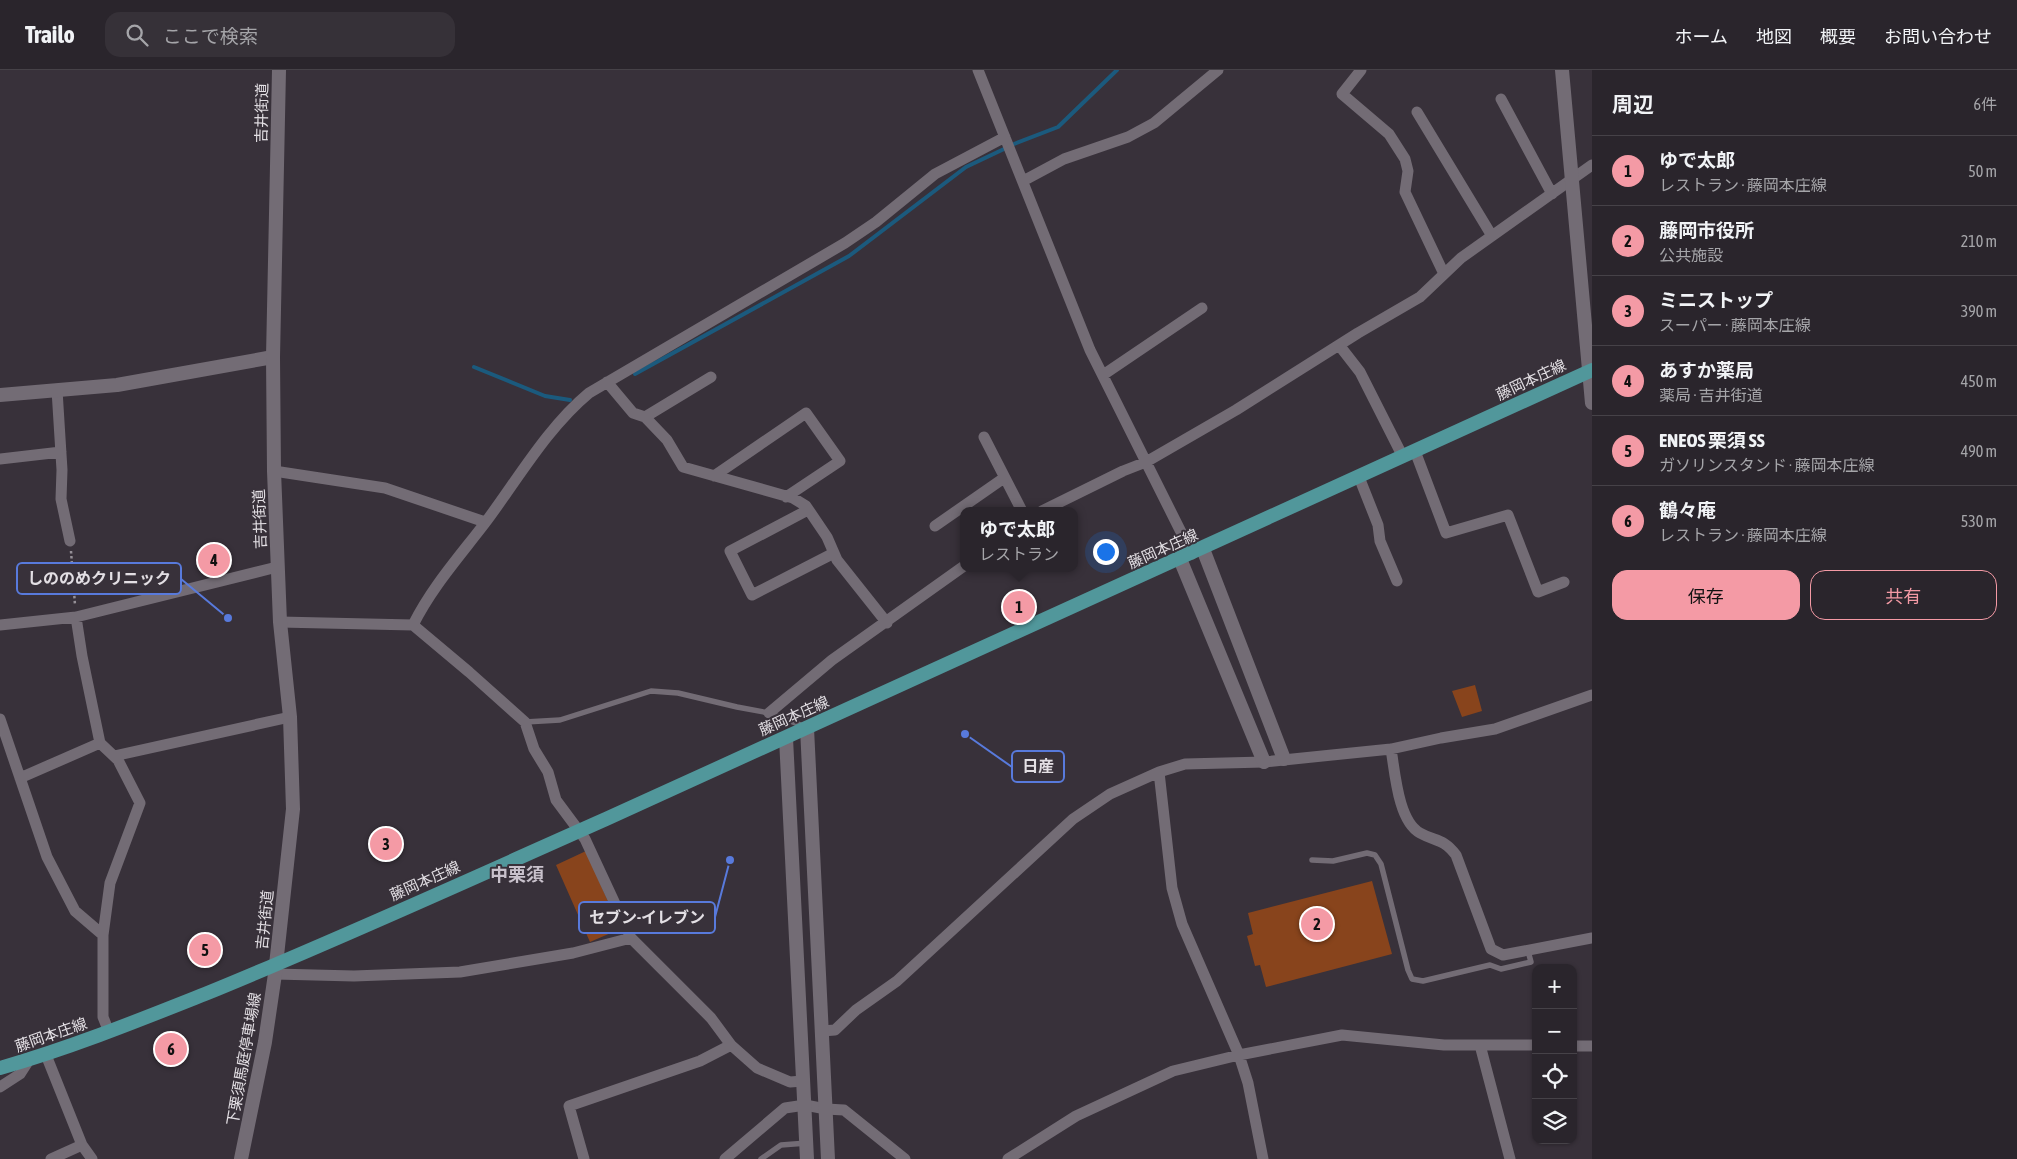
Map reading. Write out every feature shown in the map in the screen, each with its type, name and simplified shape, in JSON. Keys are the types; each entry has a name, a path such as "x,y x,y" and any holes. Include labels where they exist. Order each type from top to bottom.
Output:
{"main road":[{"name":"藤岡本庄線","path":"0,1068 46,1055 276,969 1192,554 1590,371"}],"street":[{"name":"吉井街道","path":"276,969 293,809 290,716 280,622 274,471 273,357 279,70"},
{"path":"978,70 1090,350 1192,554 1284,760"},
{"path":"1023,181 1064,159 1128,137 1154,123 1218,70"},
{"path":"1361,70 1342,94 1389,134 1405,159 1408,171 1405,192 1444,274"},
{"path":"1562,70 1592,403"},
{"path":"1501,99 1552,194"},
{"path":"1418,112 1492,236"},
{"path":"413,625 425,602 452,562 485,522 569,409 607,382 845,243 876,222 935,174 1005,137"},
{"path":"1050,507 1123,471 1146,462 1236,410 1420,297 1461,258 1592,165"},
{"path":"1103,376 1202,308"},
{"path":"1339,345 1360,372 1409,454 1446,533 1508,514 1538,592 1564,582"},
{"path":"0,395 117,385 273,357"},
{"path":"645,417 711,377"},
{"path":"607,382 633,412 645,417 667,440 683,467 786,496 806,506 845,571 887,622"},
{"path":"57,390 62,470 61,498 70,540"},
{"path":"714,476 806,413 840,461 786,496"},
{"path":"984,437 1020,507"},
{"path":"0,459 61,452"},
{"path":"274,471 385,488 485,522"},
{"path":"1359,477 1378,525 1380,541 1397,581"},
{"path":"962,507 1004,478"},
{"path":"935,526 960,509"},
{"path":"808,510 730,551 752,595 834,553"},
{"path":"1192,554 1264,762"},
{"path":"0,625 76,617 277,567"},
{"path":"769,713 832,660 960,569"},
{"path":"76,617 100,743 118,760 140,803 110,883 103,935 103,1017 109,1032"},
{"path":"280,622 413,625 469,672 525,722 534,749 548,772 556,800 580,830 631,938 711,1018 731,1044 757,1068 790,1082 803,1081"},
{"path":"822,1031 835,1030 856,1010 897,981 1073,819 1110,794 1159,772 1185,764 1264,762 1391,749 1495,729 1592,695"},
{"path":"114,756 290,716"},
{"path":"0,719 47,857 75,910 103,935"},
{"path":"808,728 828,1159"},
{"path":"786,738 807,1159"},
{"path":"20,778 100,743"},
{"path":"1391,749 1402,805 1408,821 1418,832 1447,844 1456,855 1491,949 1503,955 1592,938"},
{"path":"1159,772 1172,888 1182,924 1239,1055 1248,1083 1263,1159"},
{"path":"276,969 354,976 460,972 573,953 631,938"},
{"name":"下栗須馬庭停車場線","path":"241,1159 265,1042 276,969"},
{"path":"1008,1159 1076,1116 1172,1071 1239,1055 1342,1035 1444,1045 1532,1045"},
{"path":"584,1159 569,1106 700,1061 731,1044"},
{"path":"1480,1045 1510,1159"},
{"path":"1577,1046 1592,1046"},
{"path":"46,1055 82,1145 92,1159"},
{"path":"0,1087 20,1074 28,1060"},
{"path":"725,1159 785,1108 805,1105 844,1110 905,1159"},
{"path":"51,1159 82,1145"}],"lane":[{"path":"525,722 560,720 650,691 678,693 737,708 769,713 808,728"},
{"path":"1312,860 1333,861 1367,853 1375,855 1381,864 1408,970 1412,979 1423,982 1490,965 1501,969 1531,962 1528,951"},
{"path":"761,1159 781,1145 807,1143"}],"path":[{"path":"70,540 76,617"}],"building":[{"path":"1475,685 1482,711 1462,717 1452,691"},
{"path":"586,851 620,929 590,942 556,865"},
{"path":"1372,881 1392,954 1266,987 1260,965 1255,966 1247,936 1253,934 1248,913"}],"waterway":[{"path":"1014,144 1058,127 1117,70"},
{"path":"635,374 849,256 966,167 1004,149"},
{"path":"474,367 545,396 570,400"}],"place":[{"name":"あすか薬局","path":"214,560"},
{"name":"ゆで太郎","path":"1019,607"},
{"name":"しののめクリニック","path":"228,618"},
{"name":"日産","path":"965,734"},
{"name":"ミニストップ","path":"386,844"},
{"name":"セブン-イレブン","path":"730,860"},
{"name":"藤岡市役所","path":"1317,924"},
{"name":"ENEOS 栗須 SS","path":"205,950"},
{"name":"鶴々庵","path":"171,1049"}],"district":[{"name":"中栗須","path":"517,875"}]}
